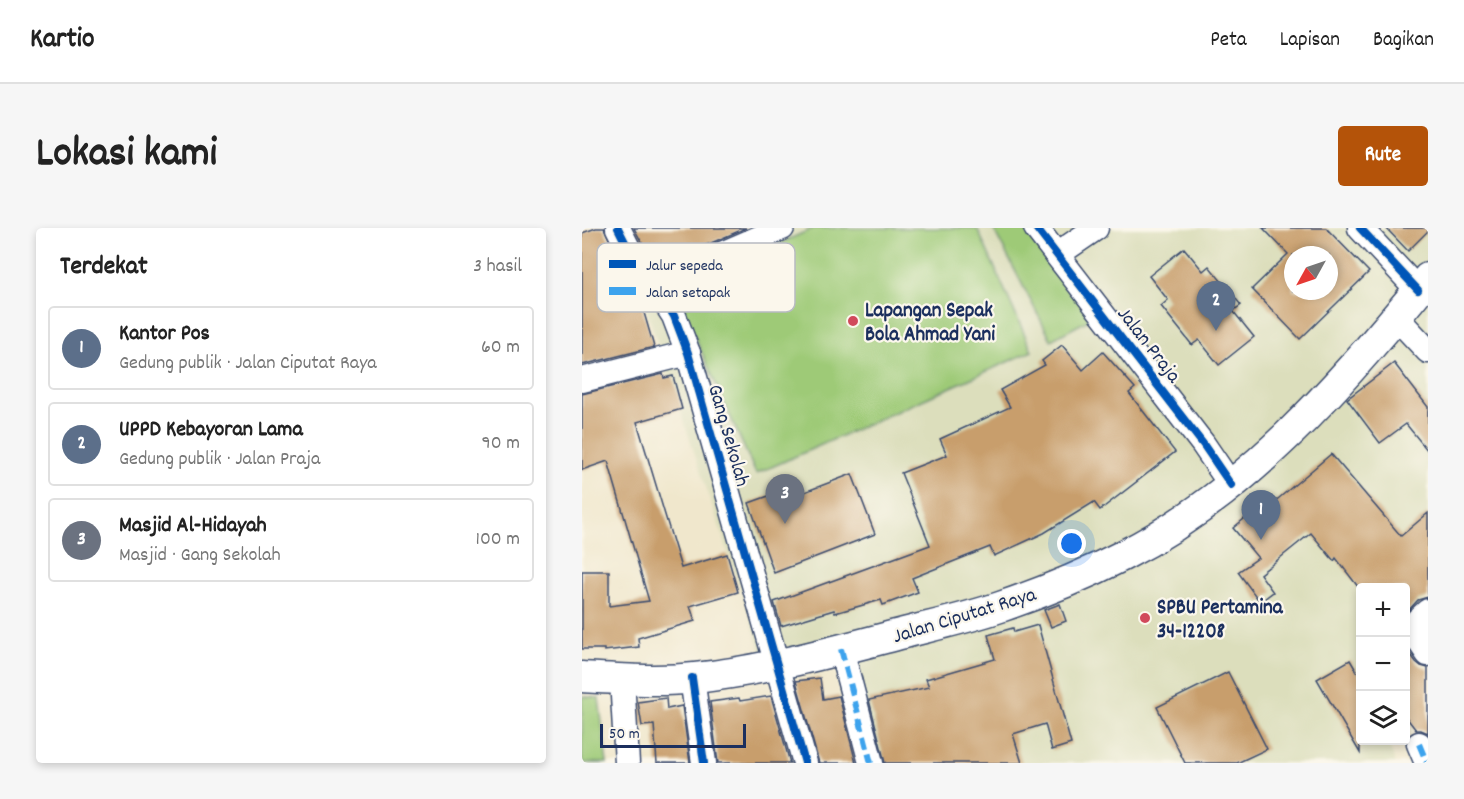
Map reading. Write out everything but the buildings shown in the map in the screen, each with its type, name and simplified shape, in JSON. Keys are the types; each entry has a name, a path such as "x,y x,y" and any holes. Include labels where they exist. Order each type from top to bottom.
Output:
{"main road":[{"name":"Jalan Ciputat Raya","path":"582,677 692,678 777,666 999,608 1123,556 1208,503 1251,469 1299,424 1423,284"}],"street":[{"name":"Gang Sekolah","path":"618,228 626,243"},
{"path":"747,243 782,228"},
{"name":"Jalan Praja","path":"1036,228 1203,444 1231,485"},
{"path":"1058,254 1096,228"},
{"path":"1360,228 1423,284"},
{"name":"Gang Sekolah","path":"671,312 688,353 804,763"},
{"path":"1396,317 1428,351"},
{"path":"582,380 688,353"},
{"path":"1428,611 1413,628 1428,654"},
{"path":"842,650 871,763"},
{"path":"692,678 704,763"},
{"path":"622,679 627,763"}],"shaded area":[{"path":"772,228 1027,228 1039,241 1059,228 1428,228 1428,597 1410,610 1410,583 1356,583 1356,745 1389,745 1395,763 869,763 840,669 769,674 647,312 795,312 795,243 739,243"}],"green space":[{"name":"Lapangan Sepak Bola Ahmad Yani","path":"814,228 977,228 1032,351 756,474 684,312 795,312 795,243 780,243"},
{"path":"993,228 1028,228 1096,316 1051,340"},
{"path":"582,696 599,698 607,763 582,763"}],"marked path":[{"path":"841,649 871,763"},
{"path":"1419,744 1427,763"}],"cycle path":[{"path":"618,228 626,243"},
{"path":"1036,228 1203,444 1231,485"},
{"path":"1360,228 1418,290"},
{"path":"671,312 688,353 805,763"},
{"path":"692,678 704,763"}],"place":[{"name":"Lapangan Sepak Bola Ahmad Yani","path":"853,321"},
{"name":"UPPD Kebayoran Lama","path":"1216,331"},
{"name":"Masjid Al-Hidayah","path":"785,524"},
{"name":"Kantor Pos","path":"1261,540"},
{"name":"SPBU Pertamina 34-12208","path":"1145,618"}]}
